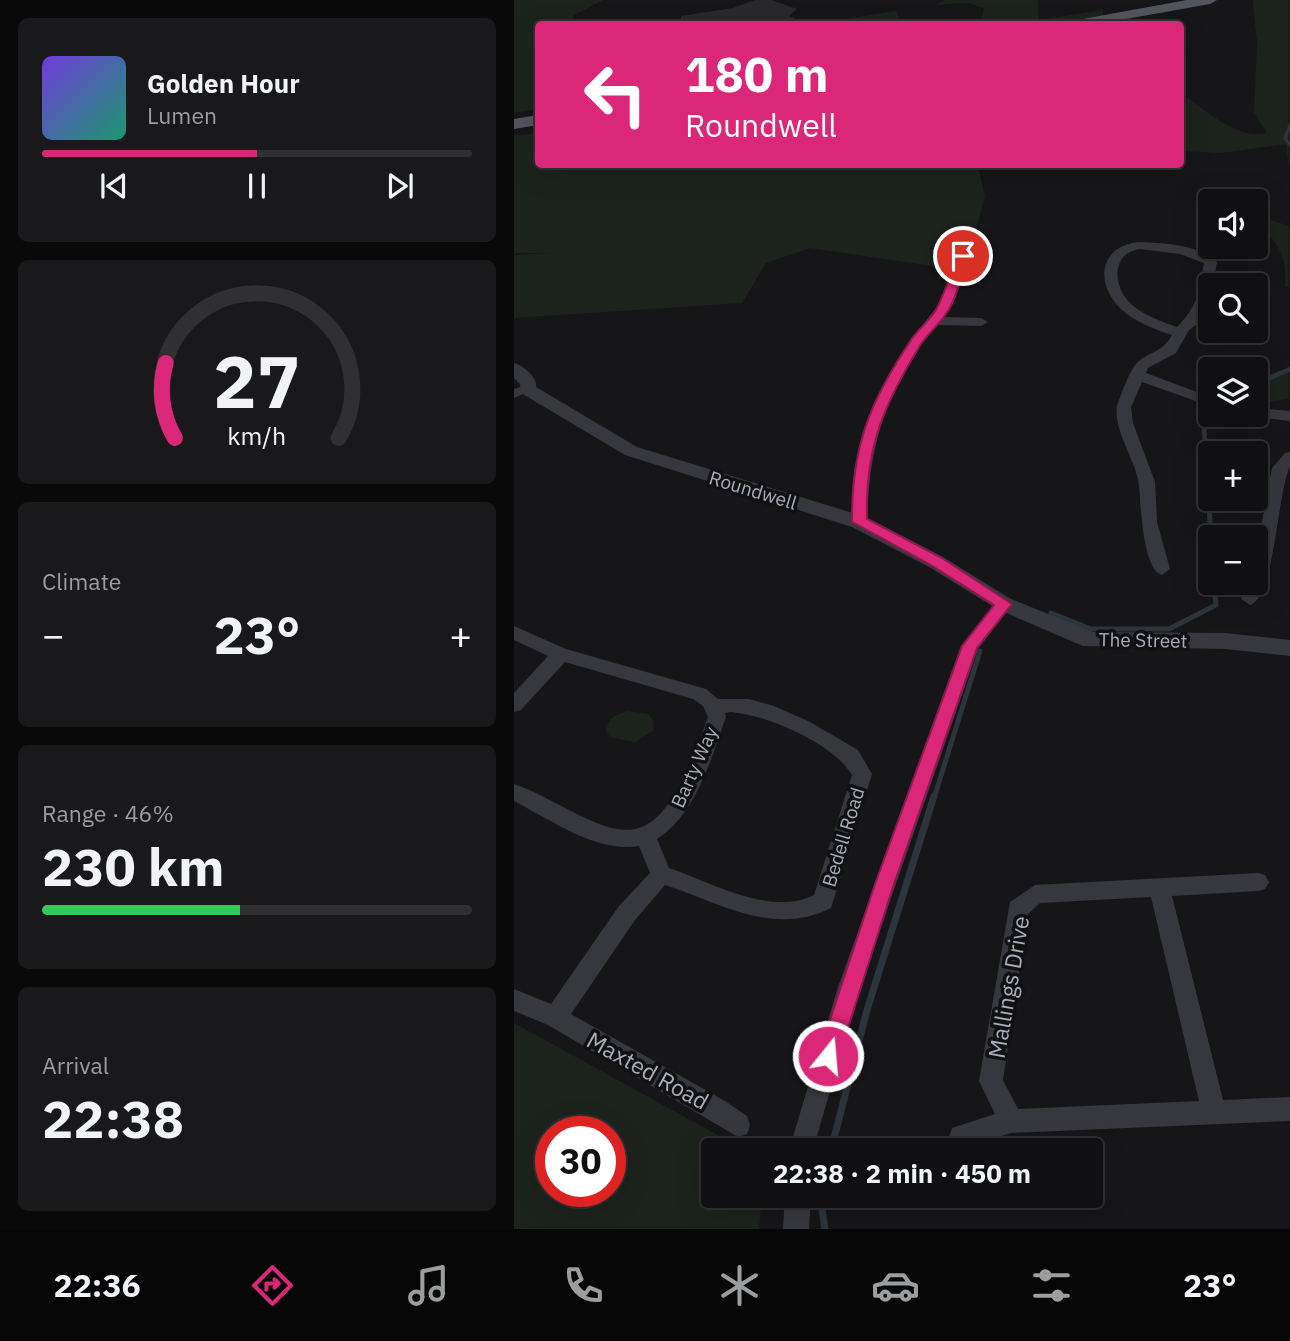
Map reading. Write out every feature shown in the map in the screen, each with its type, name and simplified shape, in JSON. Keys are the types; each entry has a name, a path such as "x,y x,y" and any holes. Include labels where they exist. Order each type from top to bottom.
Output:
{"main road":[{"path":"1094,21 1210,0"},
{"path":"514,124 535,120"}],"street":[{"path":"1163,569 1149,522 1147,482 1126,423 1124,407 1142,366 1171,350 1180,333 1195,318 1203,301 1211,262 1204,255 1186,251 1137,246 1123,248 1114,257 1111,275 1115,295 1143,319 1180,333"},
{"path":"859,522 859,482 866,441 884,398 917,340 943,310 963,256"},
{"path":"932,321 981,322"},
{"name":"Roundwell","path":"514,368 530,383 520,391 631,451 859,522 936,562 1004,604"},
{"path":"1138,375 1198,398"},
{"path":"1268,414 1289,416"},
{"path":"1250,599 1262,566 1280,468 1289,457"},
{"path":"805,1138 849,987 970,646 1004,604"},
{"name":"The Street","path":"1004,604 1091,640 1225,641 1289,648"},
{"name":"Barty Way","path":"514,633 561,654 680,686 699,694 713,707 716,717 713,727 676,810 661,827 645,837"},
{"path":"514,705 561,654"},
{"name":"Bedell Road","path":"661,874 737,901 780,911 802,910 823,901 862,774 857,762 851,756 769,713 738,705 713,707"},
{"path":"514,792 604,833 628,839 645,837 661,874 627,913 556,1017"},
{"name":"Mallings Drive","path":"1011,1121 991,1081 1018,909 1036,894 1258,882"},
{"path":"1160,889 1214,1112"},
{"name":"Maxted Road","path":"514,1000 556,1017 583,1035 667,1078 738,1125"},
{"path":"961,1137 1011,1121 1289,1109"},
{"path":"796,1229 797,1208"}],"shaded area":[{"path":"514,0 603,0 573,16 572,21 535,21 535,110 514,113"},
{"path":"945,0 1038,0 1039,20 1103,10 1103,15 1071,21 981,21 984,8 968,3 935,5"},
{"path":"1253,0 1289,0 1289,168 1286,144 1221,153 1184,151 1184,99 1188,98 1215,118 1236,129 1246,133 1267,133 1254,112 1257,43"},
{"path":"896,11 901,21 832,21"},
{"path":"535,133 535,168 979,168 985,197 968,257 958,256 946,268 810,248 766,263 742,303 514,318 514,255 552,253 514,253 514,136"},
{"path":"1268,219 1289,226 1289,287 1285,286 1285,268 1281,252 1268,236"},
{"path":"1289,368 1289,399 1268,402 1268,375"},
{"path":"628,711 648,714 654,722 653,731 635,742 610,737 606,731 611,720"},
{"path":"514,1023 723,1138 701,1138 701,1208 761,1208 759,1229 514,1229"}],"building":[{"path":"755,0 771,0 797,9 789,16 800,21 681,21 681,16 733,8"}],"waterway":[{"path":"1290,126 1285,138 1290,145"},
{"path":"1268,379 1290,369"},
{"path":"1204,427 1205,441"},
{"path":"1209,511 1210,525"},
{"path":"1051,613 1091,629 1169,629 1216,605 1215,595"},
{"path":"934,798 980,651"},
{"path":"834,1138 867,1010 934,796"},
{"path":"822,1208 825,1229"}],"route":[{"path":"828,1056 884,884 970,646 1004,604 936,562 859,522 859,482 866,441 884,398 917,340 943,310 963,256"}]}
